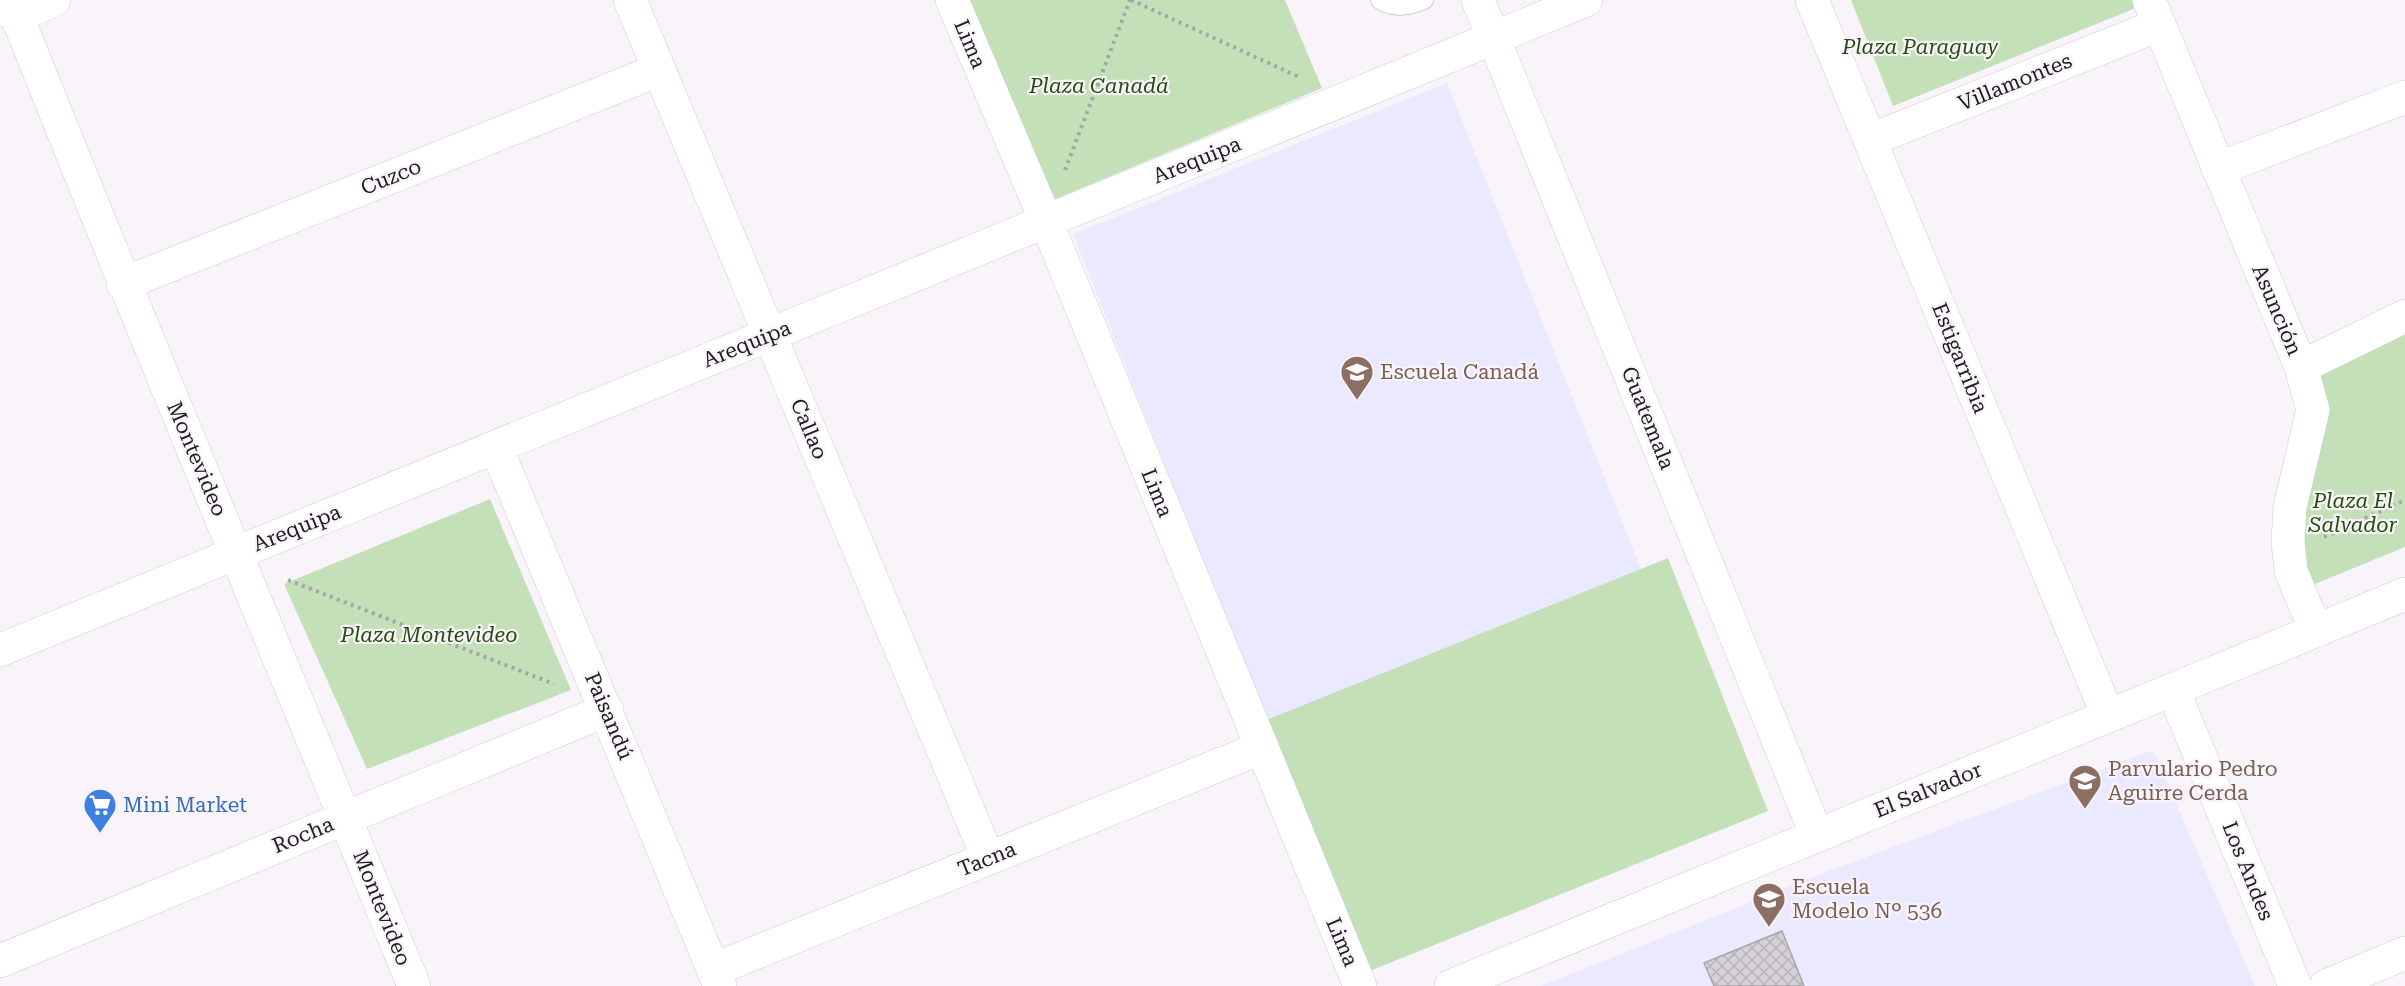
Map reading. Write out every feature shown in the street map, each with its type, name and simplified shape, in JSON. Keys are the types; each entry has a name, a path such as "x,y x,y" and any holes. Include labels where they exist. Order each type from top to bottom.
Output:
{"street":[{"path":"8,11 54,0"},
{"name":"Callao","path":"630,0 988,858"},
{"name":"Lima","path":"951,0 1046,221 1360,986"},
{"name":"Guatemala","path":"1478,0 1817,836"},
{"path":"1494,38 1586,0"},
{"name":"Estigarribia","path":"1812,0 2108,716"},
{"name":"Montevideo","path":"8,11 237,552 414,986"},
{"name":"Villamontes","path":"1870,140 2154,13"},
{"name":"Asunción","path":"2154,13 2301,367 2313,410 2290,507 2288,542 2291,571 2316,631"},
{"name":"Arequipa","path":"0,650 1494,38"},
{"name":"Cuzco","path":"123,284 659,70"},
{"path":"2218,169 2405,97"},
{"path":"2301,367 2405,316"},
{"name":"Paisandú","path":"496,447 717,978"},
{"name":"El Salvador","path":"1451,986 2405,594"},
{"name":"Los Andes","path":"2173,690 2295,986"},
{"name":"Rocha","path":"0,961 607,710"},
{"name":"Tacna","path":"717,978 988,858 1261,748"},
{"path":"2326,986 2405,953"}],"lane":[{"path":"1380,0 1399,6 1412,5 1424,0"}],"path":[{"path":"1046,221 1130,0 1345,99"},
{"path":"2289,553 2405,500"},
{"path":"237,552 291,581 571,690 607,710"}],"shaded area":[{"name":"Escuela Canadá","path":"1447,83 1641,569 1266,720 1073,234"},
{"name":"Parvulario Pedro Aguirre Cerda","path":"2153,750 2255,986 1541,986 1829,871"}],"green space":[{"name":"Plaza Canadá","path":"970,0 1285,0 1322,88 1053,200"},
{"name":"Plaza Paraguay","path":"1851,0 2133,0 2136,8 1893,106"},
{"name":"Plaza El Salvador","path":"2405,333 2405,547 2310,586 2297,526 2310,377"},
{"name":"Plaza Montevideo","path":"490,499 571,690 367,769 284,584"},
{"path":"1668,558 1768,811 1367,972 1266,720"}],"building":[{"path":"1782,931 1804,986 1714,986 1704,963"}],"place":[{"name":"Escuela Canadá","path":"1357,401"},
{"name":"Parvulario Pedro Aguirre Cerda","path":"2085,810"},
{"name":"Mini Market","path":"100,834"},
{"name":"Escuela Modelo Nº 536","path":"1769,928"}]}
